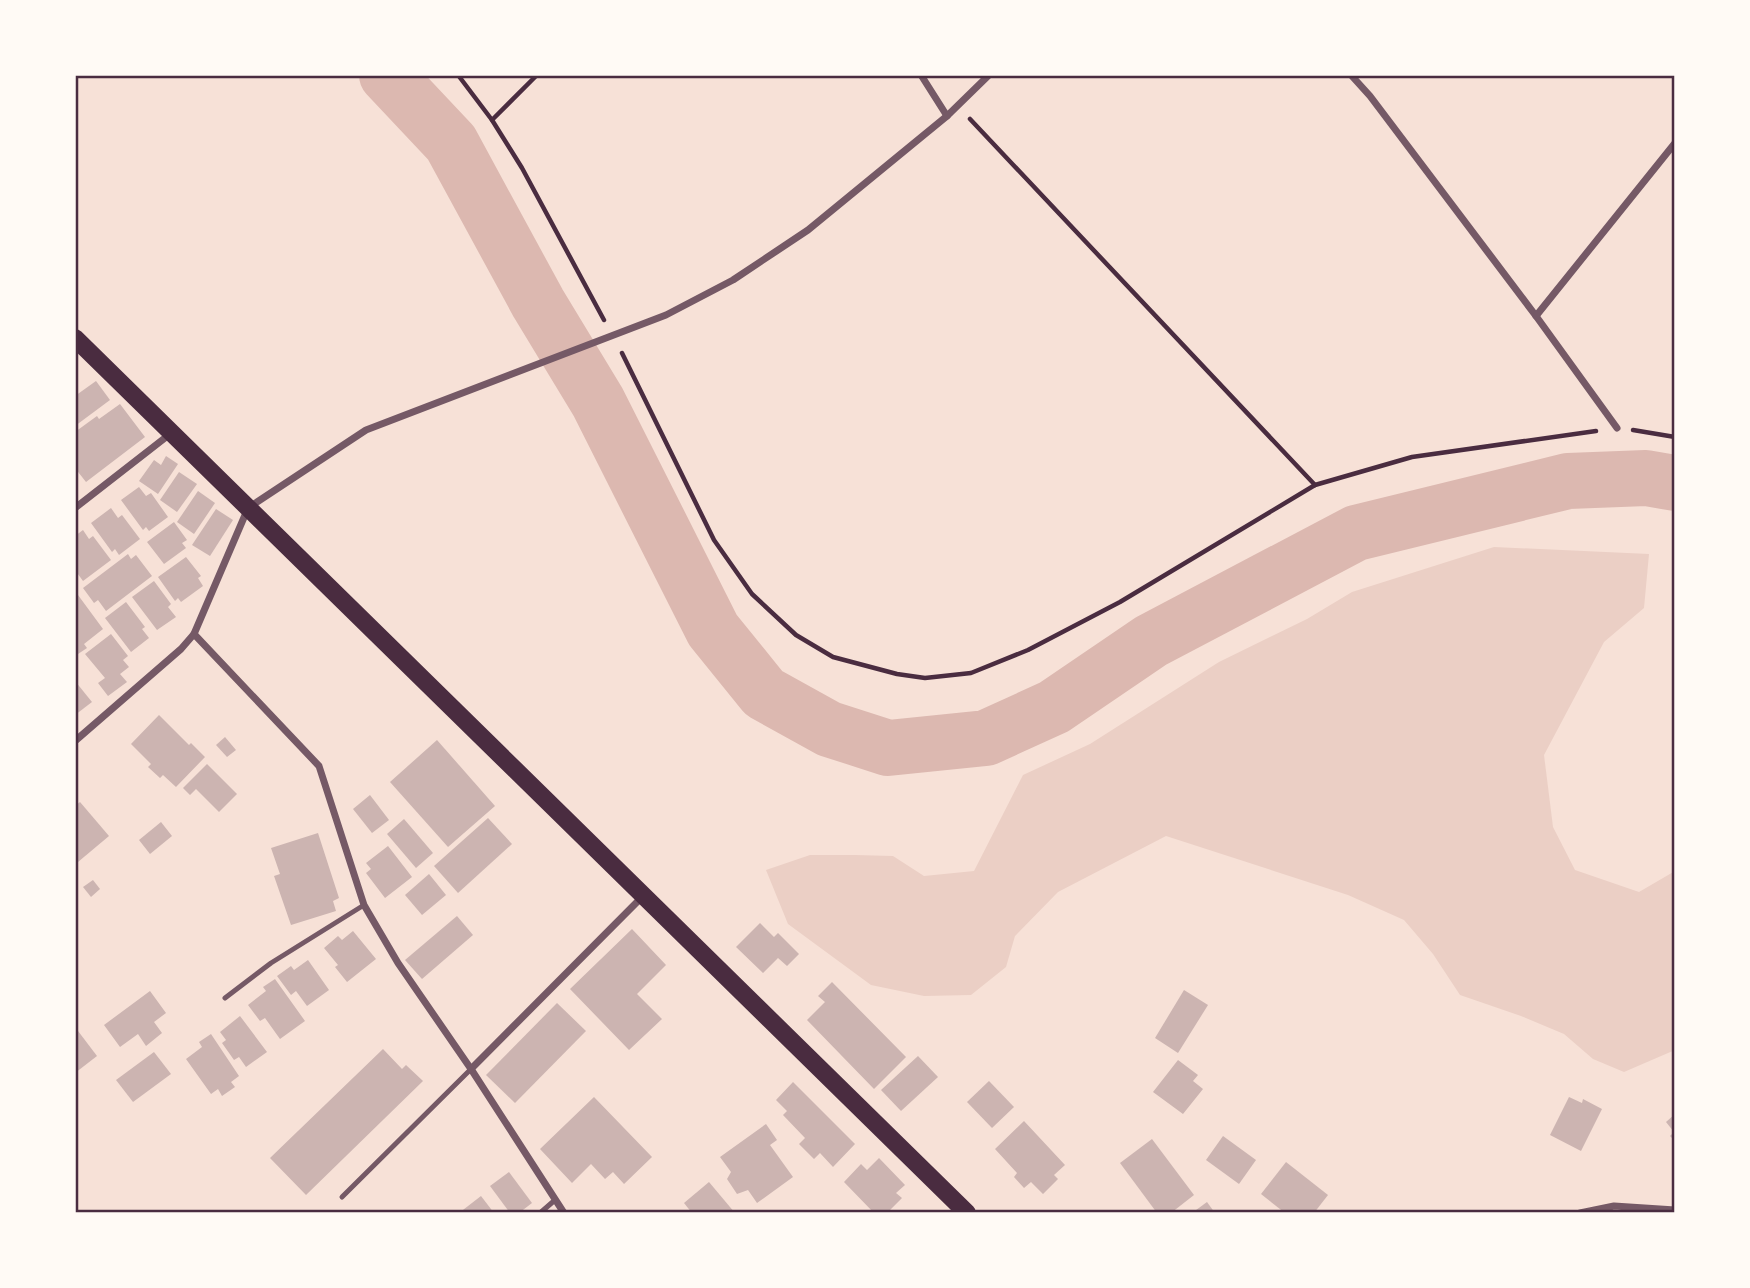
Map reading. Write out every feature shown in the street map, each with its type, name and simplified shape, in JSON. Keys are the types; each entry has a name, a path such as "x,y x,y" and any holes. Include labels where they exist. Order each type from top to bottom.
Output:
{"main road":[{"path":"76,341 173,432 967,1213"}],"street":[{"path":"921,75 947,116"},
{"path":"75,741 181,649 194,634 248,508 366,430 614,337 666,315 733,280 808,230 947,116 989,75"},
{"path":"1352,75 1536,316 1616,428"},
{"path":"1536,316 1675,143"},
{"path":"75,508 173,432"},
{"path":"194,634 319,766 364,905 398,963 471,1069 564,1213"},
{"path":"471,1069 643,896"},
{"path":"1580,1213 1614,1206 1675,1210"}],"lane":[{"path":"225,998 271,963 364,905"},
{"path":"342,1197 471,1069"},
{"path":"540,1213 555,1200"}],"path":[{"path":"458,75 492,120 522,168 587,292 614,337 713,540 752,594 796,635 833,657 897,674 925,678 971,673 1028,650 1120,602 1315,485 1412,457 1616,428 1675,437"},
{"path":"492,120 537,75"},
{"path":"958,106 1315,485"}],"shaded area":[{"path":"1494,547 1649,554 1644,608 1604,642 1544,755 1553,827 1575,870 1639,892 1675,871 1675,1050 1624,1072 1593,1059 1564,1034 1460,995 1433,954 1404,920 1348,895 1166,836 1058,892 1015,936 1006,967 971,995 924,996 871,985 788,924 766,870 810,855 855,855 893,856 924,876 974,871 1023,775 1090,744 1219,662 1307,619 1352,592"}],"building":[{"path":"96,381 110,400 75,426 75,396"},
{"path":"120,404 145,437 86,482 75,468 75,432"},
{"path":"166,456 178,464 158,494 139,481 154,460 161,465"},
{"path":"179,472 197,484 177,512 160,500"},
{"path":"139,487 146,496 151,493 168,517 149,531 146,527 143,530 121,500"},
{"path":"198,491 215,503 194,534 177,522"},
{"path":"111,508 118,518 122,515 140,539 119,555 115,549 112,552 91,523"},
{"path":"216,509 233,520 210,556 192,545"},
{"path":"174,522 187,540 182,543 186,548 164,564 147,542"},
{"path":"83,530 89,539 93,536 111,560 83,581 75,570 75,536"},
{"path":"128,554 131,559 136,555 152,576 106,611 98,600 94,603 83,588"},
{"path":"186,557 201,576 198,578 203,586 181,602 178,598 175,601 158,577"},
{"path":"154,581 171,604 168,607 176,617 157,630 132,597"},
{"path":"78,595 103,629 84,644 87,648 75,656 75,597"},
{"path":"126,602 145,627 142,629 149,638 131,652 105,618"},
{"path":"111,634 128,656 123,660 129,667 120,674 127,682 108,696 98,683 105,678 85,654"},
{"path":"75,681 92,702 75,715"},
{"path":"159,715 205,757 176,787 163,775 160,778 148,767 151,764 131,744"},
{"path":"225,737 236,750 227,757 216,745"},
{"path":"437,740 495,806 448,847 390,782"},
{"path":"207,764 237,794 219,812 196,789 190,795 183,788"},
{"path":"370,795 389,820 372,833 353,809"},
{"path":"80,802 109,836 78,862 75,859 75,806"},
{"path":"488,818 512,844 458,893 434,866"},
{"path":"404,819 433,853 416,868 387,834"},
{"path":"161,822 172,836 150,854 139,840"},
{"path":"318,833 339,898 333,901 336,911 291,925 274,876 280,874 271,848"},
{"path":"388,846 412,877 385,898 366,873 371,869 366,863"},
{"path":"429,874 446,895 422,915 405,895"},
{"path":"93,880 100,889 91,897 83,887"},
{"path":"457,916 473,935 422,979 405,960"},
{"path":"760,923 774,937 778,933 799,954 787,966 778,958 763,973 736,947"},
{"path":"632,929 666,965 637,994 662,1019 629,1050 570,989"},
{"path":"353,931 376,959 347,982 324,948 338,936 342,940"},
{"path":"308,960 329,990 307,1006 296,991 291,995 277,976 291,966 294,970"},
{"path":"275,979 305,1021 280,1039 265,1018 260,1021 248,1005 266,991 263,987"},
{"path":"832,982 906,1057 874,1089 807,1020 825,1002 818,996"},
{"path":"1184,990 1208,1005 1178,1053 1155,1038"},
{"path":"150,991 166,1013 154,1022 162,1033 146,1046 138,1034 120,1047 104,1025"},
{"path":"557,1003 586,1031 515,1103 486,1075"},
{"path":"240,1016 267,1052 246,1067 239,1057 234,1060 222,1043 226,1040 220,1032"},
{"path":"75,1027 97,1056 75,1073"},
{"path":"211,1034 239,1076 231,1082 235,1087 222,1096 218,1089 211,1094 186,1059 202,1047 199,1042"},
{"path":"383,1049 402,1069 406,1065 423,1081 306,1195 270,1158"},
{"path":"154,1052 171,1074 133,1102 116,1080"},
{"path":"918,1056 938,1077 901,1111 881,1090"},
{"path":"1178,1060 1198,1075 1193,1081 1203,1089 1183,1114 1153,1092"},
{"path":"989,1081 1014,1107 992,1128 967,1102"},
{"path":"793,1082 855,1144 833,1167 820,1153 814,1159 799,1144 805,1138 783,1115 787,1111 776,1100"},
{"path":"594,1097 652,1157 624,1184 613,1172 605,1179 591,1164 572,1183 540,1149"},
{"path":"1569,1097 1582,1103 1583,1099 1602,1109 1581,1151 1550,1135"},
{"path":"1675,1114 1675,1141 1670,1136 1674,1132 1666,1122"},
{"path":"1024,1121 1065,1165 1054,1175 1058,1179 1043,1194 1031,1182 1024,1188 1014,1177 1017,1173 995,1149"},
{"path":"766,1124 777,1140 770,1145 793,1177 757,1203 748,1190 737,1194 727,1179 731,1172 720,1157"},
{"path":"1223,1136 1256,1160 1239,1184 1206,1160"},
{"path":"1152,1139 1194,1195 1171,1213 1157,1213 1120,1163"},
{"path":"879,1158 905,1185 896,1193 902,1198 887,1213 874,1213 844,1182 861,1164 867,1170"},
{"path":"1286,1162 1328,1195 1314,1213 1285,1213 1261,1194"},
{"path":"509,1172 532,1203 519,1213 510,1213 490,1186"},
{"path":"709,1182 735,1213 692,1213 684,1203"},
{"path":"481,1196 494,1213 459,1213"},
{"path":"1207,1202 1215,1213 1192,1213"}],"waterway":[{"path":"387,75 451,143 538,303 598,402 713,630 764,693 829,729 888,748 986,738 1054,707 1151,641 1356,533 1568,481 1646,478 1675,483"}]}
